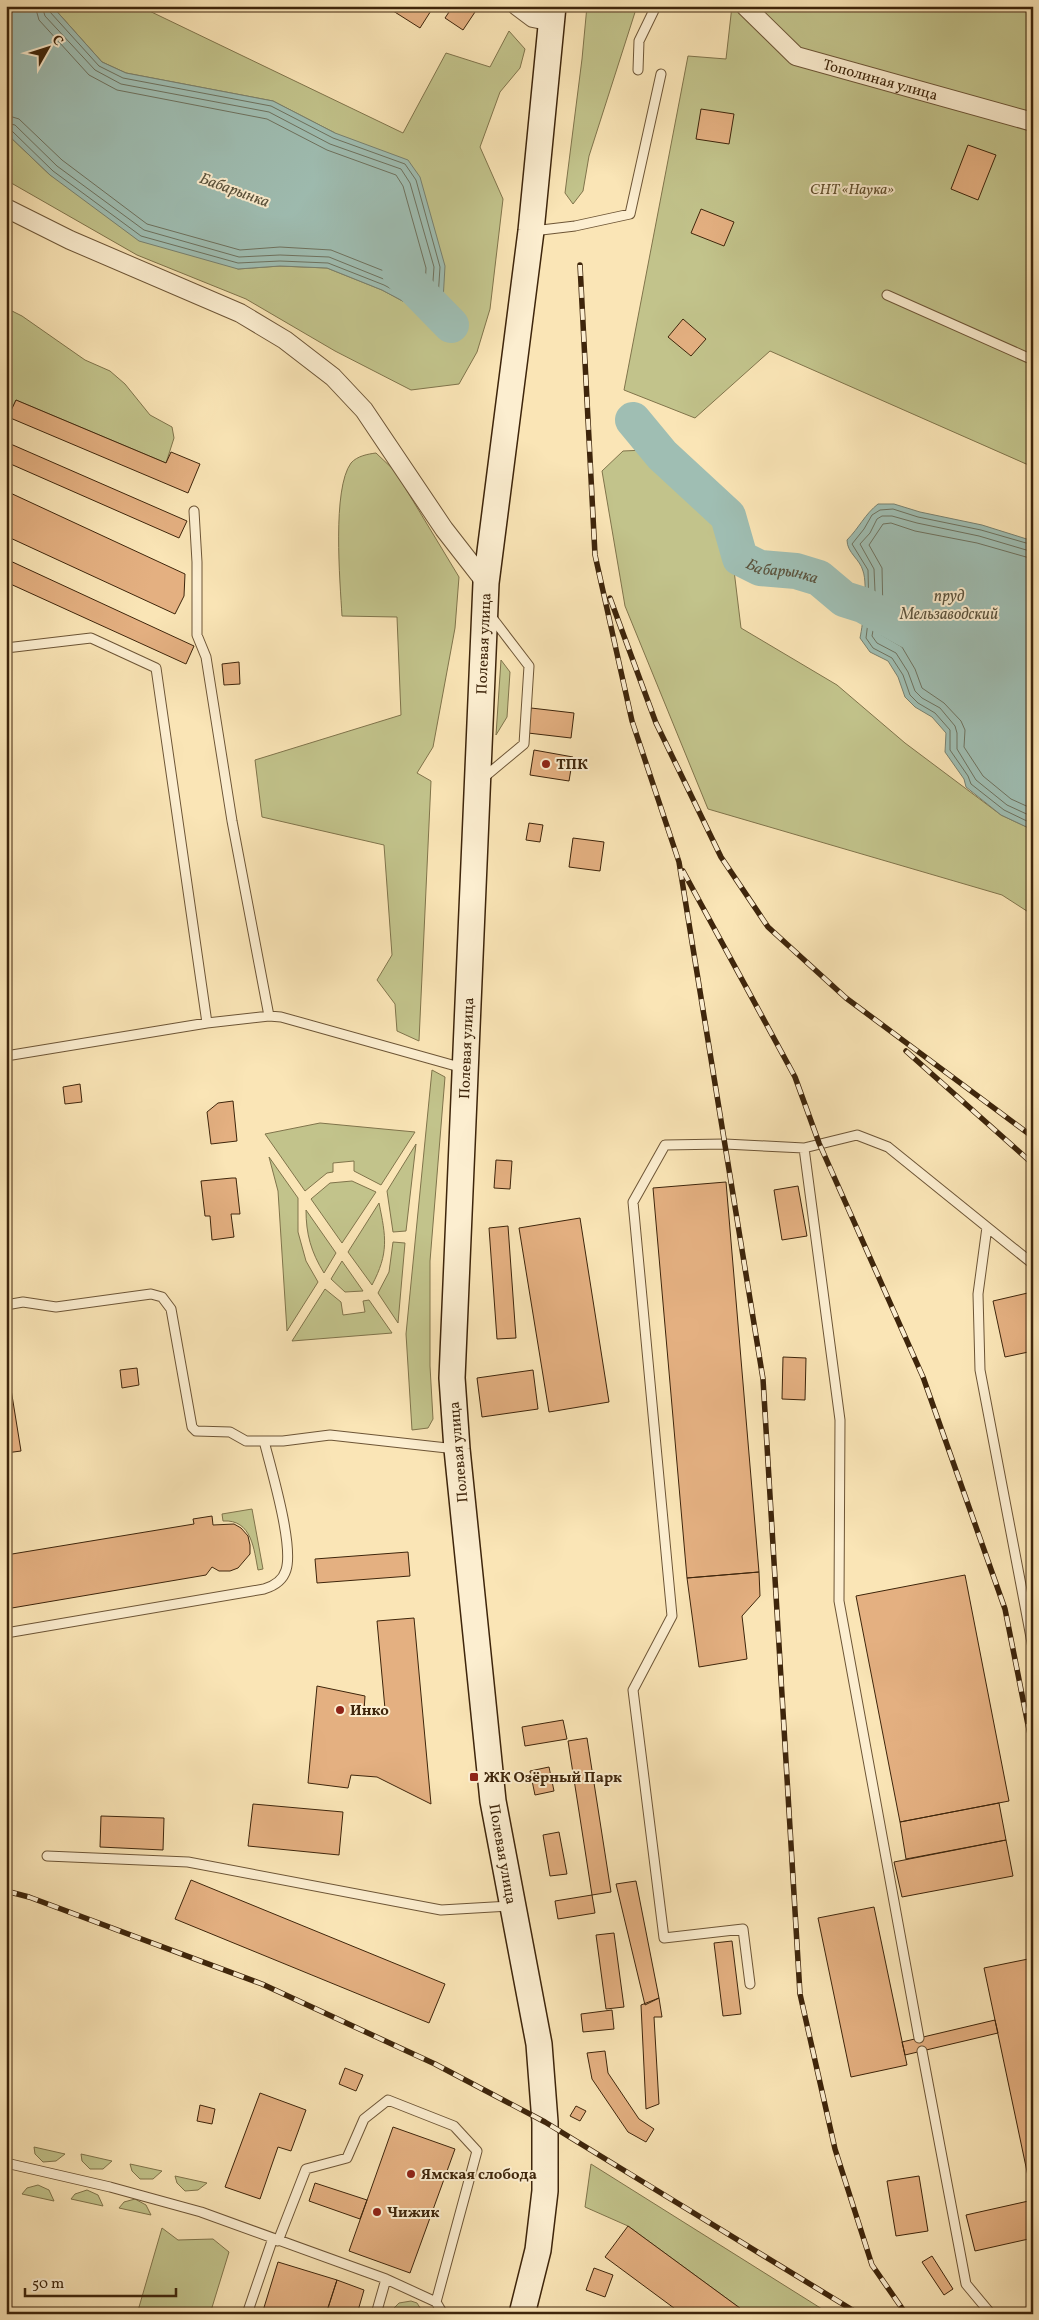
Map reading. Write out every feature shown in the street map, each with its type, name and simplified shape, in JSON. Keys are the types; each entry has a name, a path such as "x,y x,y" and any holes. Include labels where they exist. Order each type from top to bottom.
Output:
{"street":[{"path":"517,6 533,18 553,14"},
{"name":"Тополиная улица","path":"746,6 796,56 1033,122"},
{"name":"Полевая улица","path":"522,2314 538,2250 545,2191 545,2122 539,2044 492,1801 457,1449 452,1378 486,583 531,231 553,14"},
{"path":"6,208 78,244 240,313 285,340 333,376 364,410 444,529 486,583"}],"lane":[{"path":"638,70 640,41 656,6"},
{"path":"531,231 575,226 630,214 661,74"},
{"path":"887,295 1033,360"},
{"path":"194,511 197,562 197,635 206,657 232,821 269,1016"},
{"path":"478,782 524,744 530,666 485,608"},
{"path":"6,648 91,638 156,668 207,1024"},
{"path":"6,1056 269,1016 281,1017 464,1068"},
{"path":"750,1984 743,1929 664,1938 633,1690 672,1616 633,1202 665,1145 724,1144 804,1148 856,1135 888,1147 1033,1264"},
{"path":"804,1148 840,1420 839,1601 919,2038"},
{"path":"987,1227 978,1294 980,1370 1033,1648"},
{"path":"6,1305 23,1302 56,1307 151,1294 162,1297 171,1309 192,1427 196,1431 230,1432 246,1441 283,1441 330,1435 457,1449"},
{"path":"6,1633 264,1590 273,1586 283,1577 287,1568 285,1528 264,1441"},
{"path":"47,1856 188,1862 441,1910 512,1906"},
{"path":"922,2051 966,2284 991,2314"},
{"path":"247,2314 306,2169 348,2158 364,2120 388,2100 454,2126 476,2151 436,2302"},
{"path":"6,2163 159,2199 386,2279 436,2302 443,2314"},
{"path":"376,2314 386,2279"}],"green space":[{"path":"52,6 139,6 403,133 446,53 490,67 509,31 525,49 520,68 500,92 480,147 503,199 490,309 477,352 459,384 411,390 335,351 246,299 137,255 6,180 6,133 50,175 238,269 280,266 327,268 382,290 427,314 335,133 273,101 126,73 102,62"},
{"path":"587,6 637,6 589,156 583,191 573,204 565,193"},
{"name":"СНТ «Наука»","path":"732,6 1033,6 1033,467 770,351 695,418 624,390 688,56 726,59"},
{"path":"6,308 22,316 85,360 110,371 125,384 150,415 172,427 174,438 166,463 16,400 8,417 6,416"},
{"path":"645,450 720,518 733,562 741,628 837,685 905,743 1001,815 1033,830 1033,915 1002,895 708,809 625,606 602,471 623,451"},
{"path":"376,453 395,471 459,577 455,628 433,747 417,773 431,781 419,1041 397,1031 395,1004 377,980 392,955 384,845 262,817 255,760 401,715 397,617 342,616 339,559 341,493 345,476 351,463 359,457"},
{"path":"501,660 510,672 507,717 496,735"},
{"path":"432,1070 445,1077 430,1261 430,1366 433,1419 428,1428 412,1430 406,1334"},
{"path":"320,1123 415,1132 381,1185 354,1171 354,1161 333,1163 333,1172 327,1173 305,1191 265,1134"},
{"path":"416,1144 406,1231 393,1232 387,1191"},
{"path":"269,1157 298,1198 298,1232 306,1261 318,1282 287,1331 278,1191"},
{"path":"352,1181 376,1192 342,1243 311,1199 330,1183"},
{"path":"379,1203 384,1235 384,1254 372,1285 348,1252"},
{"path":"306,1210 336,1253 324,1273 310,1243"},
{"path":"393,1242 405,1243 398,1323 378,1293 389,1272"},
{"path":"342,1261 363,1291 345,1292 331,1279"},
{"path":"325,1289 341,1302 343,1315 365,1312 363,1301 369,1300 392,1333 292,1341"},
{"path":"252,1509 263,1569 258,1570 253,1545 246,1530 233,1522 223,1521 222,1514"},
{"path":"34,2147 65,2154 56,2161 43,2162 35,2154"},
{"path":"81,2154 112,2161 103,2169 90,2169 82,2161"},
{"path":"130,2164 162,2171 153,2179 140,2179 132,2171"},
{"path":"591,2164 830,2314 748,2314 628,2226 585,2207"},
{"path":"175,2176 207,2183 198,2190 185,2191 177,2183"},
{"path":"38,2185 49,2190 54,2201 22,2194 27,2188"},
{"path":"87,2190 98,2195 103,2206 71,2199 75,2194"},
{"path":"135,2199 146,2205 151,2215 119,2208 124,2202"},
{"path":"162,2228 178,2240 213,2239 229,2252 210,2314 137,2314"},
{"path":"411,2301 417,2303 424,2314 410,2314 394,2308 399,2303"}],"water":[{"path":"6,6 52,6 102,62 126,73 273,101 335,133 408,160 420,177 445,266 443,301 427,314 382,290 327,268 280,266 238,269 139,241 50,175 6,133"},
{"name":"пруд Мельзаводский","path":"878,504 894,504 920,512 982,525 1033,541 1033,830 1001,815 966,787 964,779 945,752 946,733 932,717 915,707 905,697 898,677 888,661 870,652 860,638 864,604 864,577 861,567 849,549 847,540 869,512"}],"building":[{"path":"392,6 434,6 420,28 390,9"},
{"path":"453,6 467,6 475,12 463,30 445,18"},
{"path":"701,109 734,114 729,144 696,139"},
{"path":"968,145 996,155 978,200 951,189"},
{"path":"701,209 734,222 724,246 691,233"},
{"path":"683,319 706,339 691,356 668,337"},
{"path":"16,400 166,463 171,452 200,464 188,493 8,417"},
{"path":"6,442 187,521 179,538 6,462"},
{"path":"6,491 185,574 184,596 175,614 6,536"},
{"path":"6,559 194,646 186,664 6,582"},
{"path":"239,662 240,684 224,685 222,664"},
{"path":"531,708 574,713 571,738 528,733"},
{"path":"534,750 573,757 569,781 530,775"},
{"path":"529,823 543,825 540,842 526,840"},
{"path":"573,838 604,842 600,871 569,867"},
{"path":"80,1084 82,1102 65,1104 63,1087"},
{"path":"233,1101 237,1141 211,1144 207,1112 218,1103"},
{"path":"496,1160 512,1161 510,1189 494,1188"},
{"path":"236,1178 240,1214 231,1214 234,1237 212,1240 210,1216 205,1216 201,1181"},
{"path":"726,1182 759,1572 687,1578 653,1188"},
{"path":"798,1186 807,1236 782,1240 774,1190"},
{"path":"580,1218 609,1402 549,1412 519,1228"},
{"path":"508,1226 516,1338 497,1339 489,1228"},
{"path":"1032,1292 1033,1351 1005,1357 993,1301"},
{"path":"783,1357 806,1358 805,1400 782,1399"},
{"path":"137,1368 139,1385 122,1388 120,1370"},
{"path":"533,1370 538,1409 482,1417 477,1378"},
{"path":"6,1383 10,1383 21,1451 6,1453"},
{"path":"212,1516 213,1525 234,1524 241,1528 248,1536 250,1554 238,1568 230,1571 219,1571 212,1567 206,1575 6,1609 6,1555 194,1524 193,1519"},
{"path":"408,1552 410,1576 317,1583 315,1559"},
{"path":"759,1572 760,1596 742,1616 747,1659 699,1667 687,1578"},
{"path":"965,1575 1009,1801 900,1822 856,1596"},
{"name":"Инко","path":"414,1618 431,1804 377,1777 351,1775 348,1788 308,1783 317,1686 365,1696 364,1711 385,1709 377,1621"},
{"path":"563,1720 567,1739 525,1746 522,1727"},
{"path":"587,1738 611,1892 592,1895 568,1741"},
{"path":"549,1767 554,1791 535,1795 530,1771"},
{"path":"999,1803 1006,1840 906,1859 900,1822"},
{"path":"253,1804 343,1812 339,1855 248,1846"},
{"path":"101,1816 164,1818 163,1850 100,1847"},
{"path":"559,1832 567,1874 550,1876 543,1835"},
{"path":"1006,1840 1013,1876 902,1897 894,1862"},
{"path":"191,1880 445,1984 429,2023 175,1919"},
{"path":"636,1881 659,1998 645,2005 616,1884"},
{"path":"592,1895 595,1913 558,1919 555,1901"},
{"path":"874,1907 907,2065 851,2077 818,1918"},
{"path":"614,1933 624,2007 606,2009 596,1935"},
{"path":"732,1941 741,2014 723,2016 714,1943"},
{"path":"1033,1958 1033,2200 984,1968"},
{"path":"659,1998 662,2017 654,2017 659,2104 646,2109 641,2005"},
{"path":"612,2010 614,2029 583,2032 581,2014"},
{"path":"995,2020 998,2033 905,2055 902,2042"},
{"path":"605,2051 608,2073 639,2119 654,2129 646,2142 628,2132 592,2079 587,2053"},
{"path":"345,2068 363,2075 356,2091 339,2084"},
{"path":"260,2093 306,2110 291,2151 278,2147 260,2199 225,2187"},
{"path":"200,2105 215,2109 212,2124 197,2121"},
{"path":"576,2106 586,2111 580,2121 570,2116"},
{"name":"Ямская слобода","path":"393,2127 455,2149 410,2273 349,2251"},
{"path":"919,2176 928,2231 896,2236 887,2181"},
{"path":"315,2183 367,2200 360,2219 309,2201"},
{"path":"1033,2200 1033,2238 975,2251 966,2215"},
{"path":"628,2226 748,2314 682,2314 605,2257"},
{"path":"932,2256 953,2289 944,2295 922,2262"},
{"path":"278,2262 337,2280 326,2314 262,2314"},
{"path":"594,2268 613,2275 605,2297 586,2290"},
{"path":"337,2280 364,2290 357,2314 326,2314"}],"waterway":[{"name":"Бабарынка","path":"400,273 451,325"},
{"name":"Бабарынка","path":"633,420 662,455 728,516 740,558 760,568 796,571 819,578 844,599 863,605 908,630"}],"railway":[{"path":"580,265 595,555 632,721 679,862 763,1379 800,1994 835,2149 872,2265 906,2314"},
{"path":"610,598 656,723 721,857 768,927 846,998 1033,1137"},
{"path":"683,871 795,1077 819,1143 923,1377 1005,1609 1033,1750"},
{"path":"906,1051 1033,1164"},
{"path":"6,1891 29,1897 262,1984 435,2064 545,2122 859,2314"}],"place":[{"name":"ТПК","path":"546,764"},
{"name":"Инко","path":"340,1710"},
{"name":"ЖК Озёрный Парк","path":"474,1777"},
{"name":"Ямская слобода","path":"411,2174"},
{"name":"Чижик","path":"377,2212"}]}
